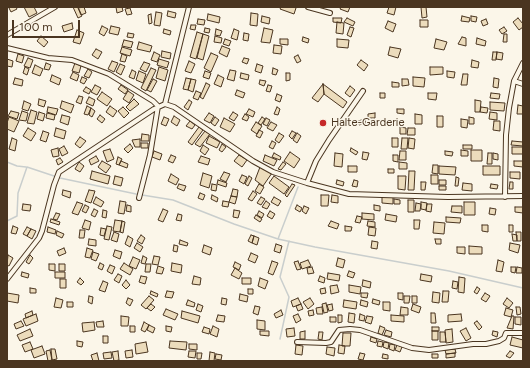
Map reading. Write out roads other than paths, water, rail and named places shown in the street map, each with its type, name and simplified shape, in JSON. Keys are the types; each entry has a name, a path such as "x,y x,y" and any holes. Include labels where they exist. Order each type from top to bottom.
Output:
{"street":[{"path":"7,35 56,7"},
{"path":"165,104 189,7"},
{"path":"308,7 330,13"},
{"path":"7,48 48,58 72,60 91,67 109,74 153,101 158,106"},
{"path":"505,197 506,135 509,108 514,81 523,63"},
{"path":"514,81 523,84"},
{"path":"307,183 316,161 328,140 363,91"},
{"path":"7,279 39,238 57,176 65,168 158,106 165,104 174,107 253,161 273,172 349,194 448,198 523,196"},
{"path":"140,195 150,155 158,106"},
{"path":"297,342 326,344 331,342 339,330 350,329 360,330 412,348 429,350 473,344 486,344 499,341 504,338 506,333 523,333"}],"waterway":[{"path":"7,162 17,166 26,167"},
{"path":"7,221 17,216 18,193 27,167 60,178 173,200 234,224 278,239 449,271 523,288"},
{"path":"278,239 298,187"},
{"path":"280,339 289,297 280,277 289,241"}],"place":[{"name":"Halte-Garderie","path":"323,123"}]}
